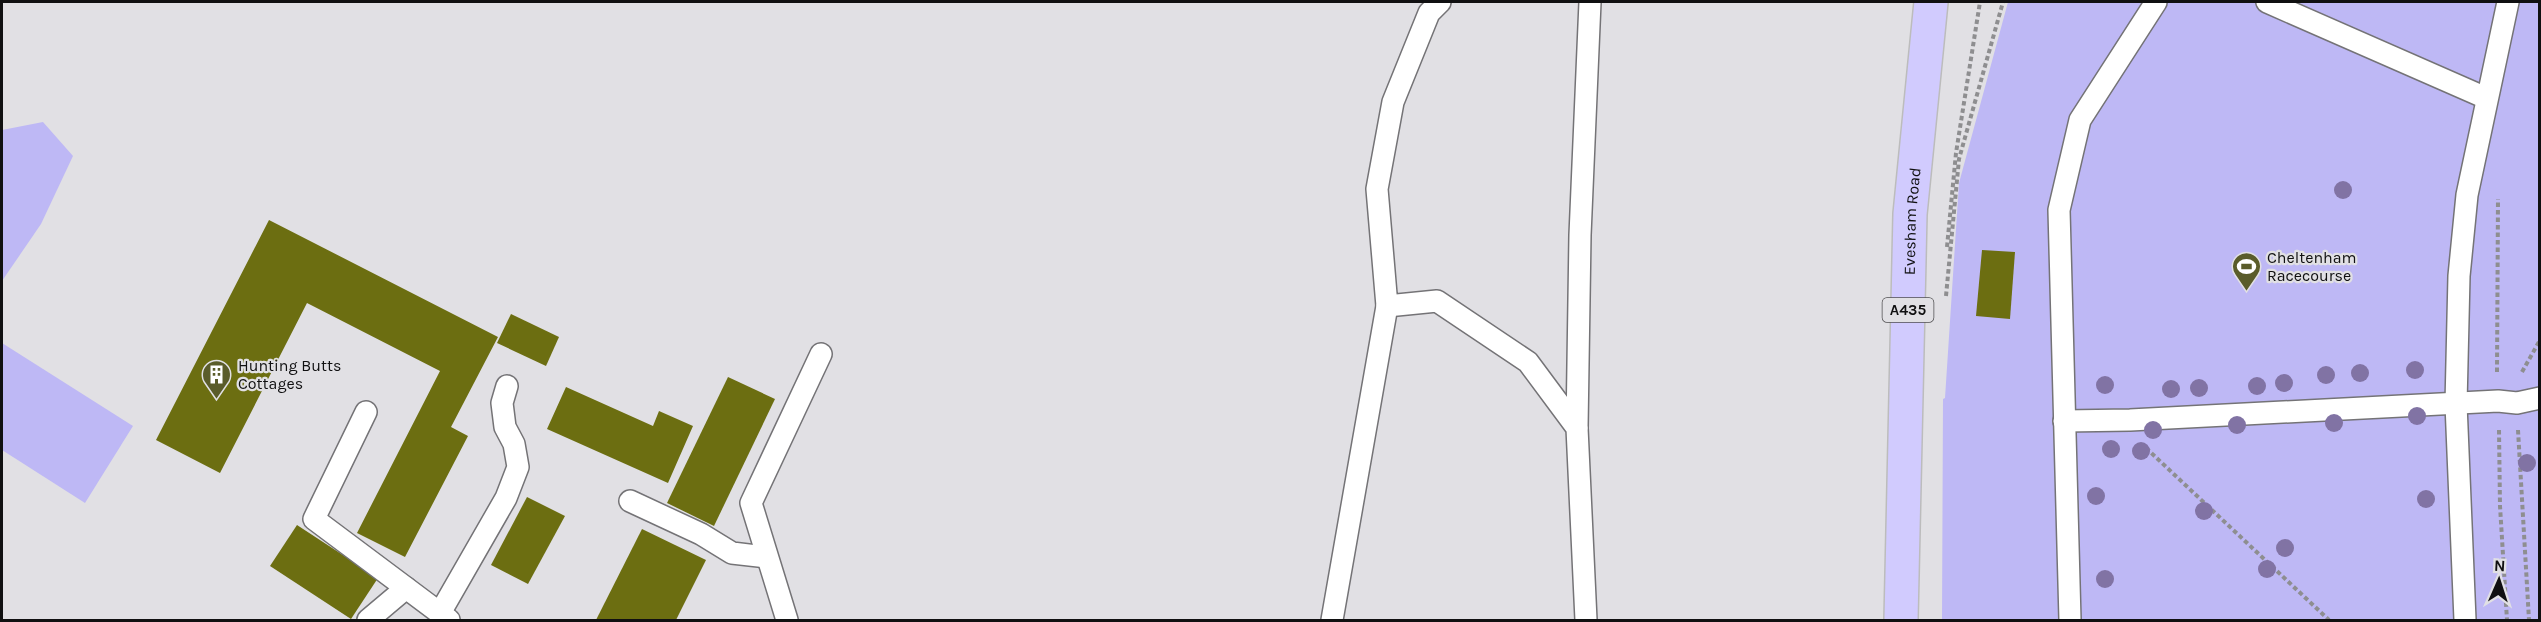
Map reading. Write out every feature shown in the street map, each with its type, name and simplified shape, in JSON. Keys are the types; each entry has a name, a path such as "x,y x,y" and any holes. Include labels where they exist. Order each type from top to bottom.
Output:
{"main road":[{"name":"Evesham Road","path":"1901,621 1910,214 1931,2"}],"lane":[{"path":"1332,621 1387,306 1377,189 1393,102 1429,13 1440,2"},
{"path":"1587,621 1577,428 1580,235 1590,2"},
{"path":"2070,621 2059,210 2080,120 2156,2"},
{"path":"2267,2 2486,98"},
{"path":"2465,621 2456,404 2459,276 2466,195 2508,2"},
{"path":"1387,306 1437,301 1528,362 1577,428"},
{"path":"787,621 751,503 821,354"},
{"path":"366,412 314,519 445,617 506,498 518,467 514,444 505,427 502,403 507,386"},
{"path":"2064,420 2117,420 2507,402 2540,398"},
{"path":"630,501 701,534 732,553 766,557"},
{"path":"368,621 406,588"}],"path":[{"path":"1942,307 1956,153 1980,2"},
{"path":"1946,297 1959,159 2003,2"},
{"path":"2498,188 2507,402 2529,621"},
{"path":"2507,621 2500,506 2507,402 2540,340"},
{"path":"2117,420 2329,621"}],"shaded area":[{"name":"Cheltenham Racecourse","path":"2008,2 2539,2 2539,620 1942,620 1943,399 1945,398 1959,183"},
{"path":"43,122 73,156 41,224 2,281 2,130"},
{"path":"2,343 133,426 85,503 2,450"}],"building":[{"name":"Hunting Butts Cottages","path":"269,220 498,337 451,427 468,436 405,557 357,533 440,371 307,303 220,473 156,440"},
{"path":"1982,250 2015,252 2010,319 1976,316"},
{"path":"511,314 559,337 546,366 497,343"},
{"path":"728,377 775,399 714,526 667,503"},
{"path":"566,387 653,426 659,411 693,426 668,483 547,429"},
{"path":"527,497 565,516 528,584 491,565"},
{"path":"297,525 378,578 351,619 270,566"},
{"path":"642,529 706,560 676,620 596,620"}],"place":[{"name":"Cheltenham Racecourse","path":"2246,292"},
{"name":"Hunting Butts Cottages","path":"217,400"}]}
